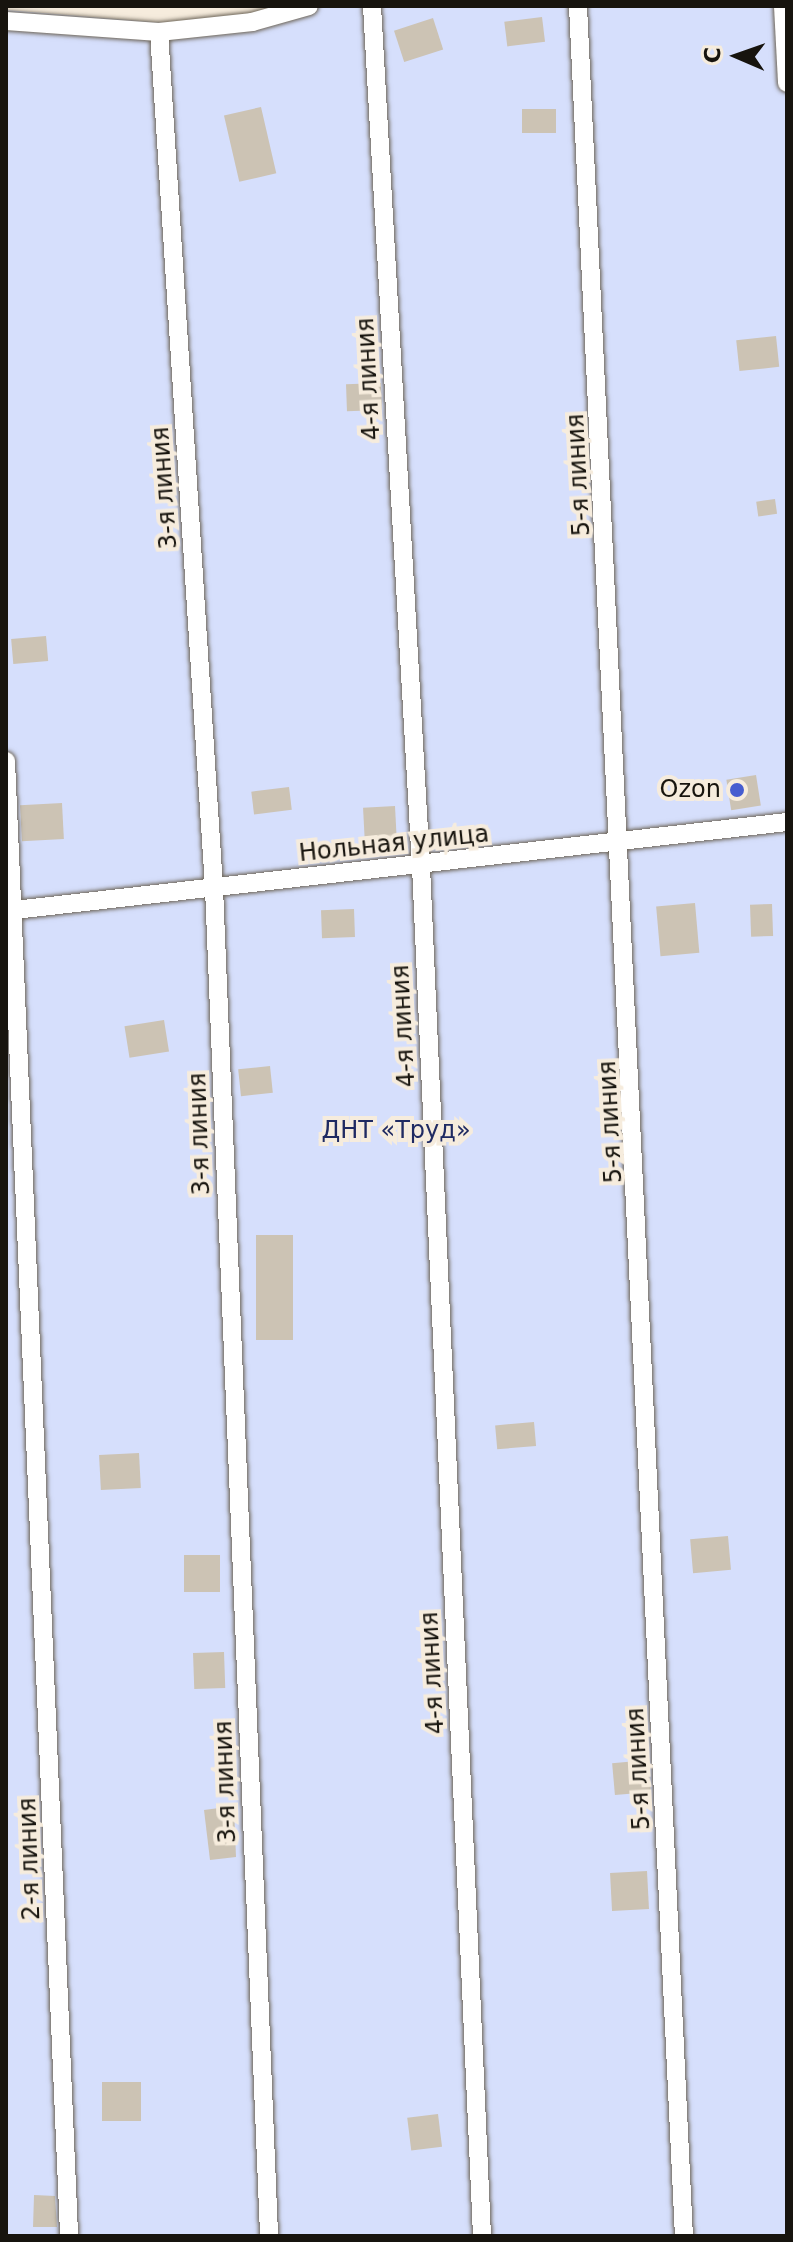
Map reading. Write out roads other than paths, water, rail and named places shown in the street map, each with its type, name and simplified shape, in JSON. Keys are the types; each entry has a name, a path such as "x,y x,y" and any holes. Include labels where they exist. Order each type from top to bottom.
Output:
{"street":[{"path":"6,21 159,32 252,22 309,6"},
{"name":"4-я линия","path":"372,6 421,866 482,2236"},
{"name":"5-я линия","path":"578,6 622,842 684,2236"},
{"path":"783,6 787,83"},
{"name":"3-я линия","path":"159,32 214,888 269,2236"},
{"name":"2-я линия","path":"6,761 69,2236"},
{"name":"Нольная улица","path":"12,911 787,822"}],"place":[{"name":"Ozon","path":"737,790"}],"park label":[{"name":"ДНТ «Труд»","path":"396,1131"}]}
